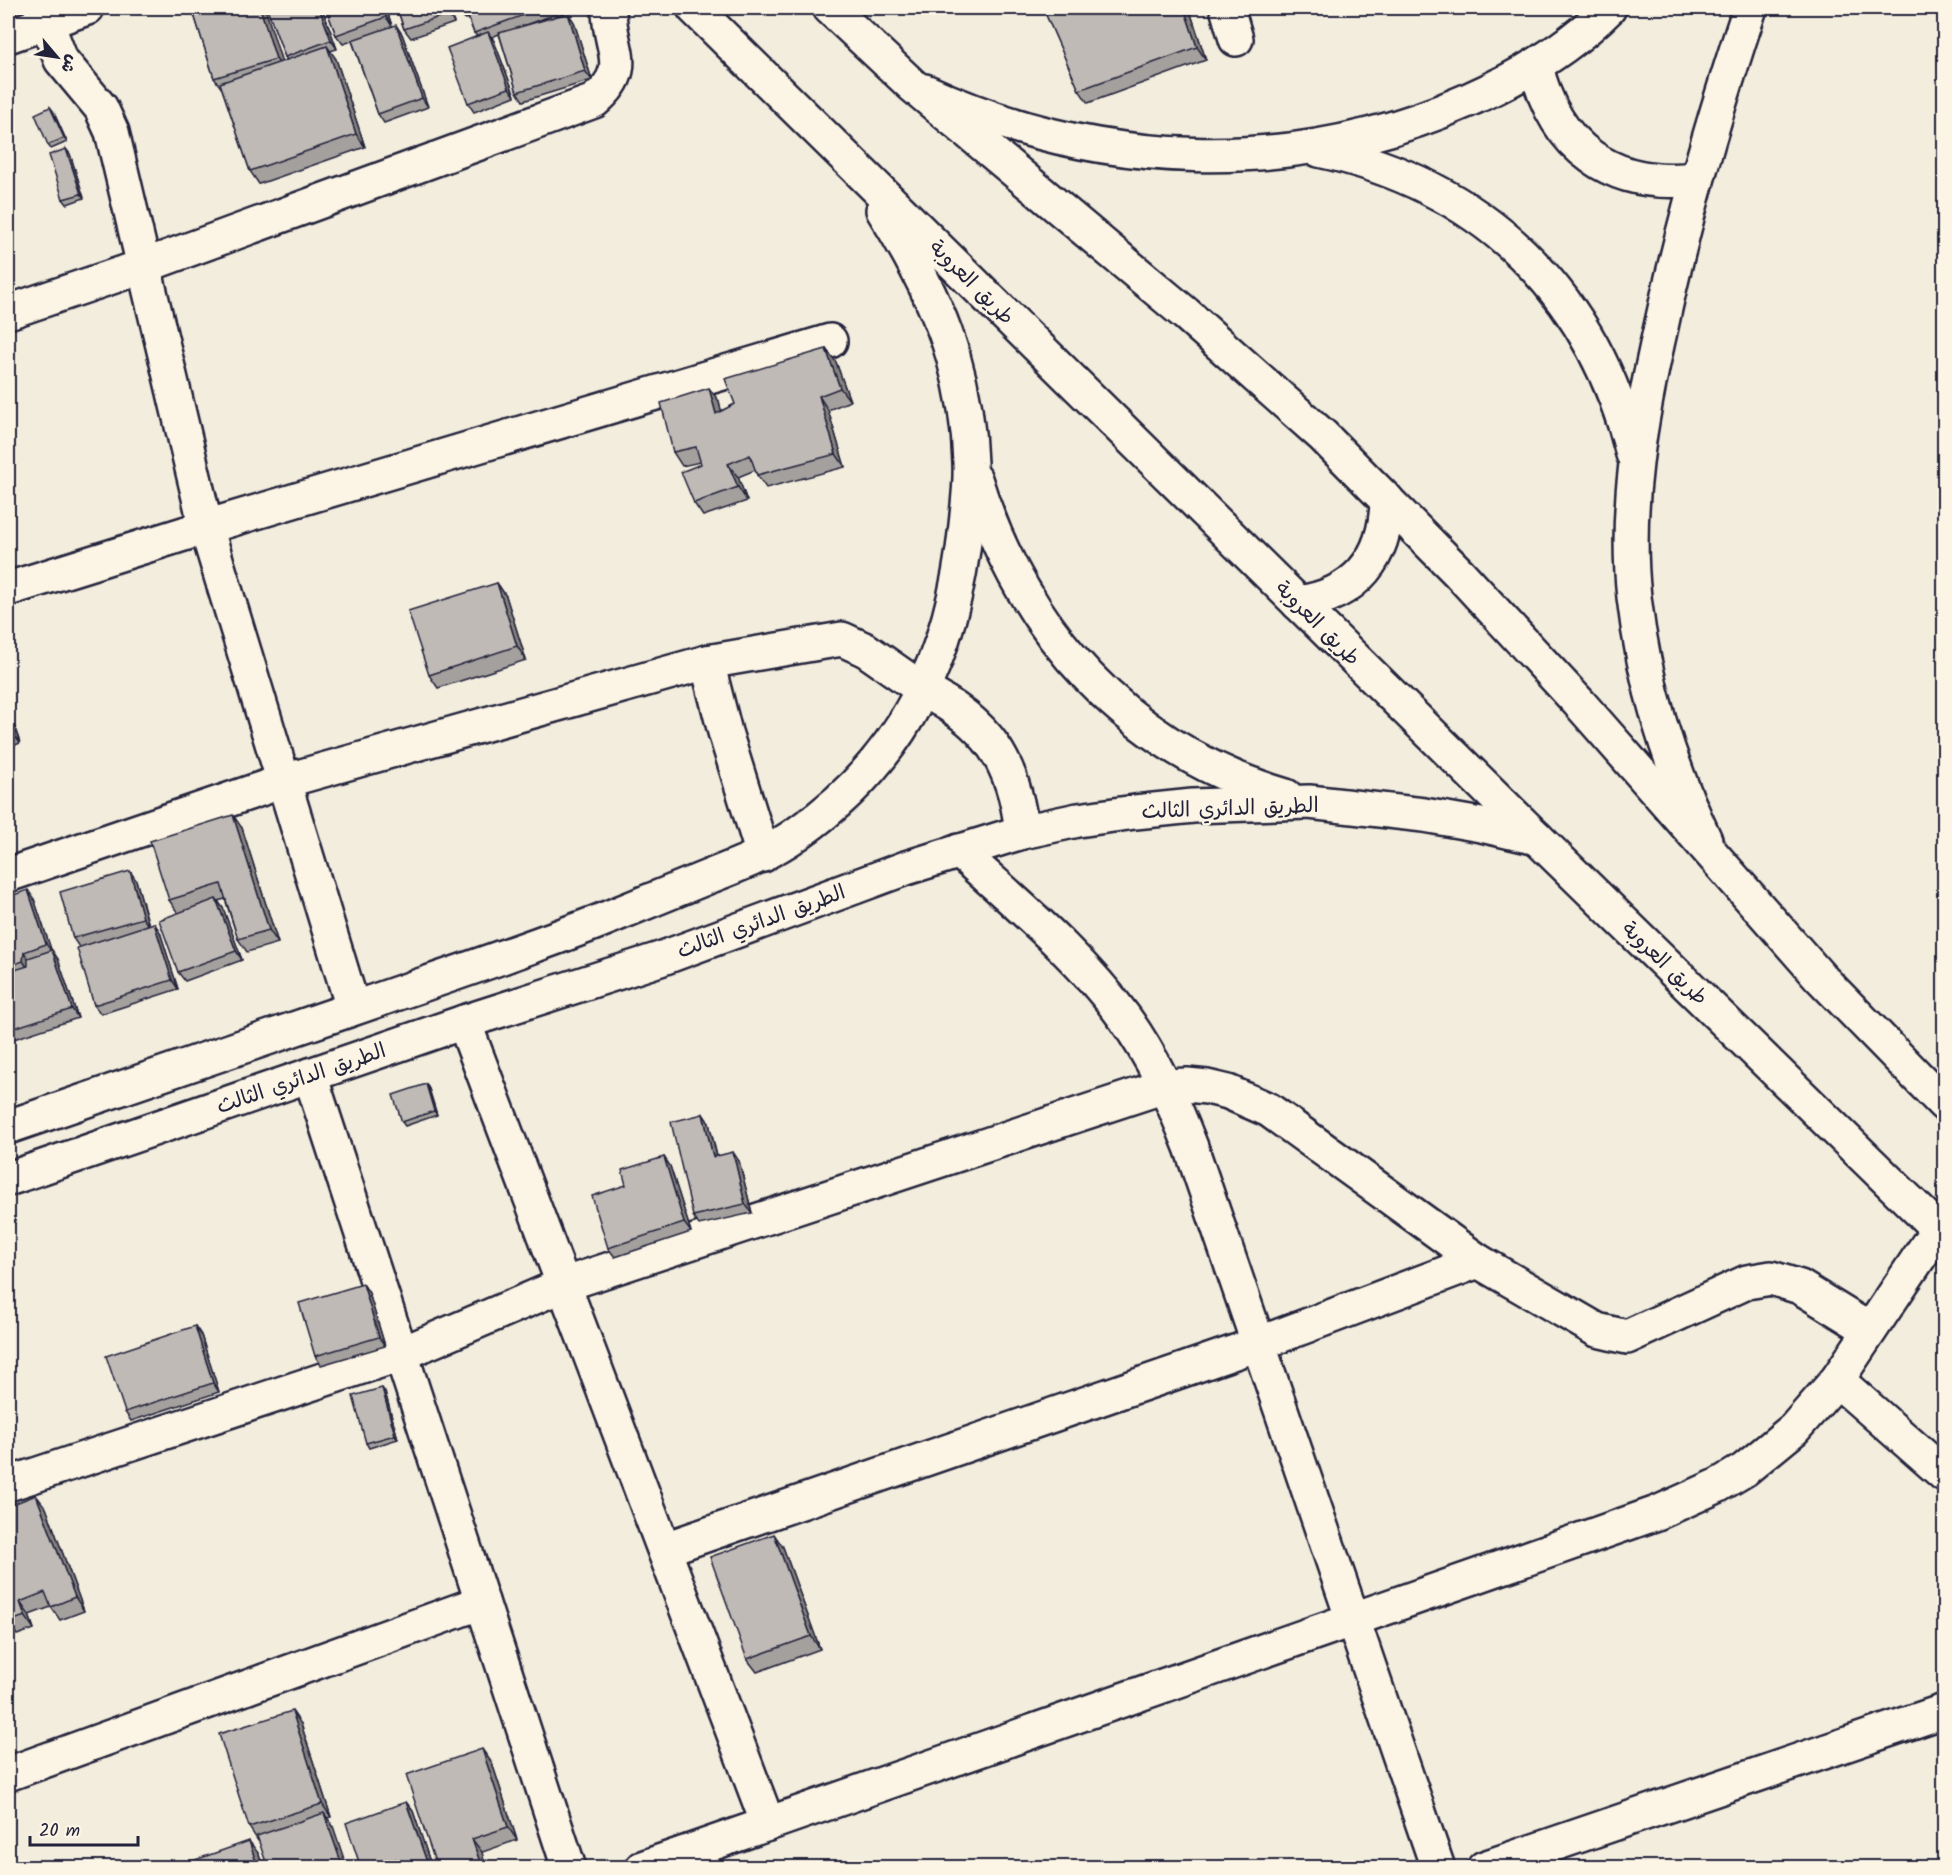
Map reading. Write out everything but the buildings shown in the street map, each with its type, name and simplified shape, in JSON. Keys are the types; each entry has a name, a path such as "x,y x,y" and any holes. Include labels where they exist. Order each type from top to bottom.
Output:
{"main road":[{"path":"8,36 44,15 87,8"},
{"path":"8,312 144,266 594,101 606,91 614,79 618,64 617,50 611,35 609,8"},
{"name":"طريق العروبة","path":"694,8 1537,838 1941,1232"},
{"path":"830,8 912,85 1186,314 1323,436 1459,573 1581,705 1820,977 1944,1104"},
{"path":"1227,8 1236,39"},
{"path":"912,85 1006,124 1105,148 1155,153 1258,154 1356,138 1402,125 1466,101 1536,66 1571,41 1609,8"},
{"path":"1709,850 1682,790 1663,737 1643,662 1634,595 1631,528 1635,462 1658,337 1696,179 1750,8"},
{"path":"44,15 61,60 101,108 110,126 206,527 353,1008"},
{"path":"1536,66 1549,109 1575,143 1592,158 1631,176 1653,181 1674,182 1696,179"},
{"path":"1308,147 1351,156 1393,170 1433,189 1505,238 1536,268 1565,302 1589,339 1613,388 1635,462"},
{"path":"856,168 898,233 940,319 953,356 963,397 971,465 984,509 1001,551 1023,592 1048,630 1085,673 1145,726 1183,751 1234,777 1309,802"},
{"path":"8,589 206,527 830,341"},
{"path":"8,1127 560,936 763,855 796,835 827,812 856,785 904,724 923,690 939,654 951,617 964,539 971,465"},
{"path":"1298,603 1334,594 1364,571 1383,538 1387,519 1387,500"},
{"path":"8,875 284,781 707,662 842,639 866,650 923,690 968,716 986,735 1001,757 1012,781 1019,806 1022,832"},
{"path":"707,662 725,732 763,855"},
{"name":"الطريق الدائري الثالث","path":"8,1179 464,1022 660,959 885,875 1022,832 1078,820 1136,812 1309,802 1481,825 1537,838"},
{"path":"959,851 1041,926 1098,984 1135,1033 1166,1086 1191,1147 1438,1868"},
{"path":"464,1022 768,1824"},
{"path":"310,1075 569,1868"},
{"path":"8,1484 401,1354 564,1284 1166,1086 1208,1087 1228,1092 1269,1110 1478,1261 1597,1330 1627,1337 1747,1282 1771,1278 1800,1287 1870,1330"},
{"path":"648,1866 1657,1513 1717,1486 1744,1470 1794,1429 1837,1380 1941,1232"},
{"path":"665,1549 1258,1344 1478,1261"},
{"path":"1837,1380 1944,1474"},
{"path":"8,1774 482,1602"},
{"path":"1484,1868 1944,1711"}]}
